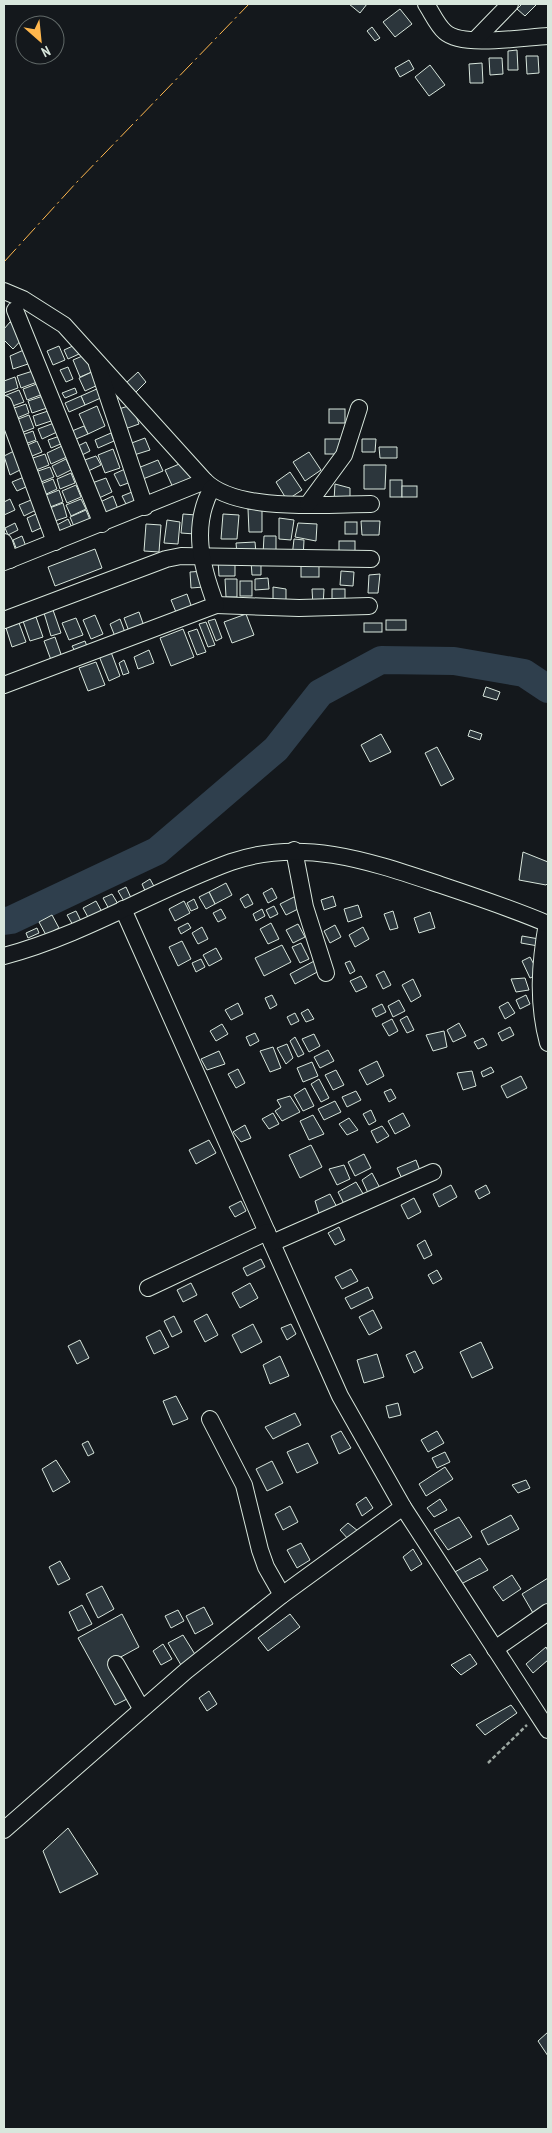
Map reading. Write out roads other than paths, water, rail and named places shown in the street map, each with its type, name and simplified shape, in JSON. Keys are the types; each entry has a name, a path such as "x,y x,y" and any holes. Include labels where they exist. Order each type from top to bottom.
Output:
{"street":[{"path":"426,4 445,32 452,37 475,40 548,36"},
{"path":"475,40 510,4"},
{"path":"4,291 19,305 64,325 209,484 231,497 245,500 308,504 371,504"},
{"path":"4,323 19,305"},
{"path":"19,305 102,524"},
{"path":"95,357 145,507"},
{"path":"4,404 55,542"},
{"path":"308,504 344,455 359,408"},
{"path":"4,542 7,561 209,484"},
{"path":"209,484 199,522 205,575 216,605"},
{"path":"4,620 166,559 202,556 371,559"},
{"path":"4,685 216,605 299,608 369,606"},
{"path":"294,850 305,907 326,973"},
{"path":"4,956 45,944 231,863 276,851 294,850 335,854 411,874 548,923 542,951 540,996 548,1043"},
{"path":"123,909 270,1238 308,1330 340,1396 404,1508 548,1730"},
{"path":"148,1288 433,1172"},
{"path":"210,1419 244,1485 250,1502 260,1550 266,1567 282,1595"},
{"path":"4,1830 141,1708 282,1595 404,1508"},
{"path":"495,1649 548,1612"},
{"path":"116,1664 141,1708"}],"waterway":[{"path":"4,921 11,920 157,851 276,749 320,693 381,660 454,661 524,673 548,689"}]}
